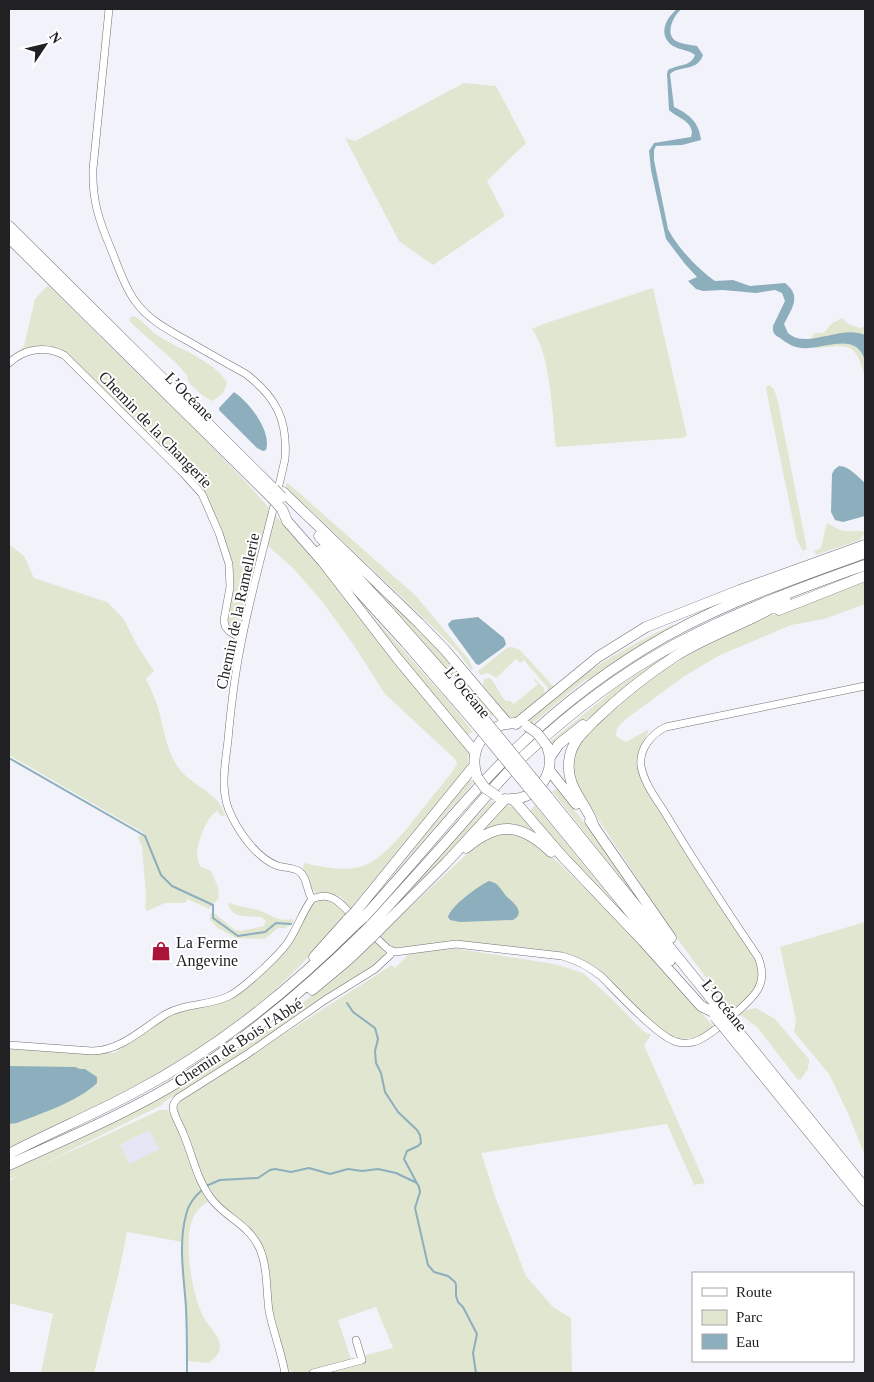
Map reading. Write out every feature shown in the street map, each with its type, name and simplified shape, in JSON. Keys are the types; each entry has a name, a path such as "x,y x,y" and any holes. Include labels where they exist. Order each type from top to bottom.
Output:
{"highway":[{"name":"L’Océane","path":"9,226 368,588 706,991 716,1013"},
{"name":"L’Océane","path":"9,238 279,499"},
{"path":"279,499 419,623 512,724"},
{"path":"279,499 287,521 323,562 397,658 475,752"},
{"path":"512,724 598,657 646,628 740,590 865,545"},
{"path":"9,1154 86,1117 166,1074 225,1037 273,1001 500,772 556,712 604,676 668,636 737,602 865,553"},
{"path":"370,932 500,772 527,753 602,690 649,660 699,632 741,612 865,565"},
{"path":"550,757 559,744 673,658 699,642 759,613 827,584 837,575"},
{"path":"750,619 760,617 865,576"},
{"path":"586,668 650,633 715,606 737,602"},
{"path":"593,824 572,787 569,776 569,761 576,740 604,710"},
{"path":"9,1165 91,1127 182,1079 234,1045 282,1008 446,863 505,798 526,797 537,790 545,780 549,770 550,757 546,746 537,733 527,726 512,724 495,727 487,733 475,752 474,766 477,777 485,788 505,798 644,941 701,1006 716,1013"},
{"path":"356,918 474,766"},
{"path":"549,770 593,824 653,913 702,980 706,991"},
{"name":"L’Océane","path":"545,800 716,1013 865,1188"},
{"path":"446,863 450,863 484,835 491,831 507,828 516,829 539,840 570,870 579,874"},
{"name":"L’Océane","path":"729,1028 865,1201"}],"street":[{"name":"Chemin de la Ramellerie","path":"109,9 92,189 103,231 134,300 164,328 246,374 256,382 273,401 286,435 285,459 242,638 231,708 224,794 232,818 250,844 267,860 302,873 312,898"},
{"name":"Chemin de la Changerie","path":"9,363 20,354 34,350 52,350 64,355 202,494 229,564 230,587 224,620 225,626 229,631 242,638"},
{"path":"9,1045 92,1051 104,1050 121,1044 172,1011 216,1001 229,996 253,978 289,941 312,898 324,895 338,901 378,941 391,951 398,952 456,944 562,956 582,963 602,977 661,1035 677,1042 685,1043 698,1040 755,995 762,977 761,964 700,872 648,785 642,767 644,747 653,735 666,727 865,686"},
{"name":"Chemin de Bois l'Abbé","path":"285,1373 270,1313 266,1269 259,1248 244,1226 218,1206 206,1190 198,1174 184,1133 174,1113 173,1105 178,1098 375,969 390,955 391,951"},
{"path":"313,1373 362,1360 356,1340"}],"shaded area":[{"path":"149,1130 159,1149 129,1164 120,1145"}],"green space":[{"path":"464,83 496,86 526,143 487,181 505,216 433,265 399,241 345,138 355,141"},
{"path":"48,285 197,432 269,508 270,512 241,631 236,632 229,624 228,616 234,578 232,561 205,494 57,349 20,350 24,346 35,299"},
{"path":"653,288 687,436 556,447 547,369 543,353 532,329"},
{"path":"133,316 157,335 213,367 227,382 222,393 212,401 202,395 190,384 186,374 176,363 130,322 130,318"},
{"path":"842,318 848,324 865,328 865,377 858,357 849,348 836,346 815,348 812,337 815,333 824,333 831,324"},
{"path":"769,385 774,389 778,402 807,549 803,551 797,540 769,404 766,388"},
{"path":"286,483 416,596 469,660 473,669 471,670 458,652 435,629 286,487"},
{"path":"275,515 315,558 469,750 467,770 350,910 341,897 328,893 317,893 311,889 303,869 304,863 344,869 360,867 376,859 402,834 457,764 456,760 385,694 353,644 324,604 294,569 267,545"},
{"path":"827,523 843,531 865,532 860,540 816,555 814,551 821,548"},
{"path":"9,544 24,556 34,578 107,602 123,618 137,645 154,671 146,679 158,707 166,742 172,756 186,776 218,802 225,816 221,816 217,811 213,814 203,830 197,849 200,866 211,871 218,887 219,898 209,909 187,899 185,903 165,903 147,911 145,908 146,896 142,847 138,837 144,833 9,755"},
{"path":"361,572 422,630 494,713 492,717 490,714 488,715"},
{"path":"865,580 865,604 824,619 791,625 720,655 683,677 626,719 617,728 616,736 626,742 649,729 639,758 661,811 707,888 753,954 757,963 758,979 756,985 741,1004 734,1010 733,1008 730,1010 673,933 579,790 573,770 573,758 583,740 599,723 652,678 703,646 742,627"},
{"path":"344,584 451,704 473,732 466,735"},
{"path":"673,625 592,678 585,680 533,723 528,722 547,703 596,667 641,640"},
{"path":"512,647 520,650 554,687 548,692 547,687 524,660 520,663 516,659 496,678 488,673 481,675 478,671 507,648"},
{"path":"682,647 657,664 552,746 551,741 616,688 667,654"},
{"path":"490,678 506,701 514,704 538,684 535,679 544,688 545,694 517,717 509,717 483,685 484,679"},
{"path":"471,779 473,783 359,914 446,806"},
{"path":"557,789 608,852 647,911 552,791"},
{"path":"491,801 495,803 459,845 374,929"},
{"path":"505,805 517,809 540,836 480,831"},
{"path":"535,805 631,923 595,887 530,811"},
{"path":"510,832 524,835 540,846 561,865 645,948 713,1026 703,1035 697,1037 685,1039 666,1035 597,968 577,957 560,952 459,941 397,948 387,945 378,937 482,840 495,834"},
{"path":"321,899 333,901 346,914 321,944 276,989 242,1017 186,1056 129,1090 9,1148 9,1049 115,1053 171,1014 217,1003 273,964 286,950 295,936 310,906"},
{"path":"228,904 258,910 277,919 292,919 294,923 285,928 278,928 266,938 236,938 218,928 210,920 210,914 214,913 235,930 241,931 264,926 266,921 261,917 246,916 233,912"},
{"path":"865,922 865,1156 848,1113 829,1074 794,1032 796,1020 780,947"},
{"path":"375,941 385,953 377,965 181,1093 168,1099 160,1106 35,1168 160,1110 167,1110 172,1114 210,1200 197,1211 190,1226 189,1253 192,1282 200,1308 220,1344 217,1355 209,1363 187,1361 182,1260 183,1242 127,1232 94,1373 41,1373 53,1314 9,1303 9,1181 18,1176 9,1179 9,1171 115,1121 217,1063 294,1009 330,981","holes":["149,1130 159,1149 129,1164 120,1145"]},
{"path":"452,948 555,964 583,973 643,1031 651,1035 644,1045 705,1183 694,1185 667,1124 481,1153 496,1199 526,1276 553,1307 571,1318 572,1373 293,1373 286,1367 271,1308 264,1254 213,1197 205,1184 176,1110 181,1100 392,965 395,968 409,954","holes":["376,1307 393,1348 351,1359 338,1320"]},
{"path":"756,1008 775,1019 809,1059 808,1069 801,1079 798,1080 757,1027 739,1014"}],"water":[{"path":"677,9 682,9 673,19 672,38 681,43 697,46 703,55 697,64 670,74 674,107 696,123 701,140 682,145 656,146 654,150 654,160 668,229 689,258 715,281 733,280 750,286 785,283 793,293 794,302 784,324 788,333 796,338 814,338 846,332 856,332 865,335 865,361 861,352 855,346 839,344 801,348 795,347 777,336 773,332 773,326 785,301 782,293 775,290 756,293 723,290 703,291 696,289 688,281 697,277 666,239 651,170 649,151 654,143 691,137 692,132 685,121 669,110 668,70 690,62 695,55 673,46 665,37 665,27 669,17"},
{"path":"234,392 258,418 266,434 266,450 263,451 257,448 219,410"},
{"path":"839,466 850,470 865,483 865,516 843,522 835,520 831,512 832,474"},
{"path":"478,617 504,638 506,644 479,665 476,664 448,624 452,620"},
{"path":"489,881 498,885 518,908 519,914 517,917 513,920 460,922 450,920 448,917 450,912 459,902"},
{"path":"9,1066 75,1067 85,1069 97,1077 97,1083 80,1096 59,1106 17,1123 9,1124"}],"waterway":[{"path":"9,758 145,836 161,875 172,886 213,905 213,918 238,936 265,932 276,923 291,924"},
{"path":"347,1003 353,1012 375,1028 378,1039 375,1051 376,1063 381,1073 385,1092 398,1112 420,1135 421,1143 407,1151 404,1159 419,1187 420,1192 415,1208 428,1265 434,1272 448,1276 455,1282 458,1302 463,1307 477,1334 473,1353 476,1373"},
{"path":"206,1186 220,1180 258,1178 275,1169 291,1172 309,1168 330,1174 348,1169 362,1171 378,1169 396,1173 417,1183"},
{"path":"187,1373 182,1238 188,1207 203,1189"}],"place":[{"name":"La Ferme Angevine","path":"161,951"}]}
